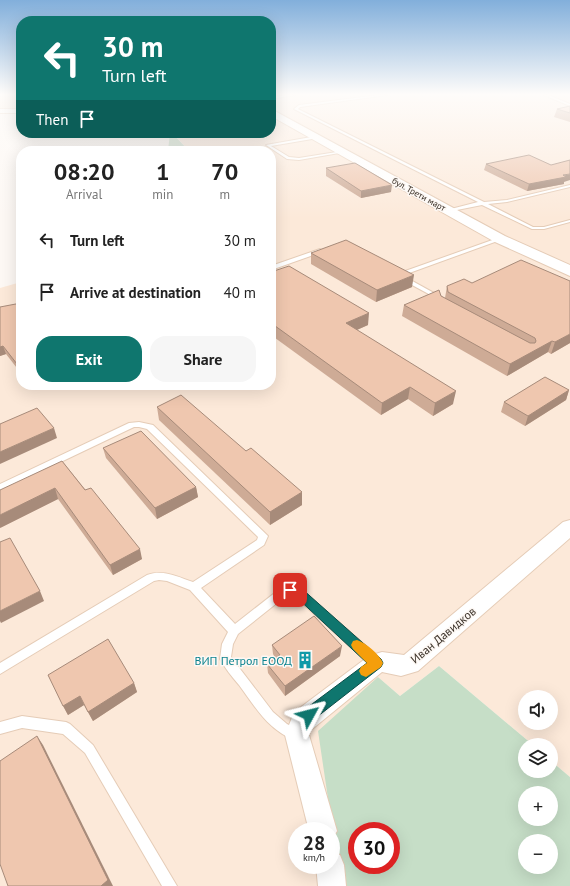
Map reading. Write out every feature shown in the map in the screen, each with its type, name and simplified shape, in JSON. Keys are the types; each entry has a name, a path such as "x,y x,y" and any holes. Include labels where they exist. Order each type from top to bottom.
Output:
{"main road":[{"name":"бул. Трети март","path":"317,137 500,239 570,271"}],"street":[{"name":"Иван Давидков","path":"377,663 385,661 403,667 410,664 570,527"},
{"path":"321,822 297,735 301,723 309,715 377,663"},
{"path":"331,874 332,886"}],"lane":[{"path":"350,136 532,228 544,228 570,221"},
{"path":"270,146 268,145 317,137"},
{"path":"276,150 288,158 299,159 343,152"},
{"path":"449,211 482,203 507,201 570,186"},
{"path":"399,275 500,239"},
{"path":"276,266 324,249"},
{"path":"392,272 442,298 442,305"},
{"path":"0,488 132,425 139,424 150,427 263,536 261,542 194,587"},
{"path":"0,669 150,578 159,576 166,576 194,587 234,630"},
{"path":"297,735 283,728 269,716 226,659 225,650 228,640 234,630 286,591 294,590 377,663"},
{"path":"0,728 22,722 66,728 89,749 170,886"}],"shaded area":[{"path":"276,136 570,136 570,777 558,767 558,738 525,738 439,666 400,696 378,677 352,822 348,822 348,846 341,886 0,886 0,288 16,283 16,390 276,390 276,146 185,146 177,138 276,138"}],"green space":[{"path":"169,138 177,138 184,146 169,146"},
{"path":"439,666 525,738 518,738 518,778 558,778 558,767 570,777 570,886 341,886 339,874 340,822 332,822 318,731 378,677 400,696"}],"building":[{"path":"529,155 551,165 570,160 570,174 563,175 566,177 529,184 486,164"},
{"path":"355,163 392,185 361,191 326,168"},
{"path":"346,240 414,275 377,290 311,253"},
{"path":"521,260 570,281 570,334 555,342 552,341 510,364 404,305 439,290 441,296 530,343 535,343 535,338 448,292 447,286 464,279 472,283"},
{"path":"289,266 369,313 346,323 456,391 435,403 410,387 382,403 276,327 276,270"},
{"path":"16,304 16,363 3,346 0,347 0,307"},
{"path":"545,377 569,390 528,416 504,402"},
{"path":"181,395 246,451 251,448 302,492 270,512 157,407"},
{"path":"37,408 54,428 0,452 0,424"},
{"path":"141,431 196,487 155,508 103,448"},
{"path":"62,461 85,490 91,488 140,549 110,565 55,488 0,515 0,490"},
{"path":"10,538 40,591 0,611 0,542"},
{"name":"ВИП Петрол ЕООД","path":"314,616 342,646 285,686 267,664 280,655 272,645"},
{"path":"108,639 134,683 88,712 80,696 63,706 48,675"},
{"path":"37,736 108,880 101,886 8,886 0,864 0,761"}],"slow traffic":[{"path":"357,645 377,663 366,671"}],"place":[{"name":"ВИП Петрол ЕООД","path":"305,660"}],"route":[{"path":"290,590 297,592 377,663 309,715"}]}
